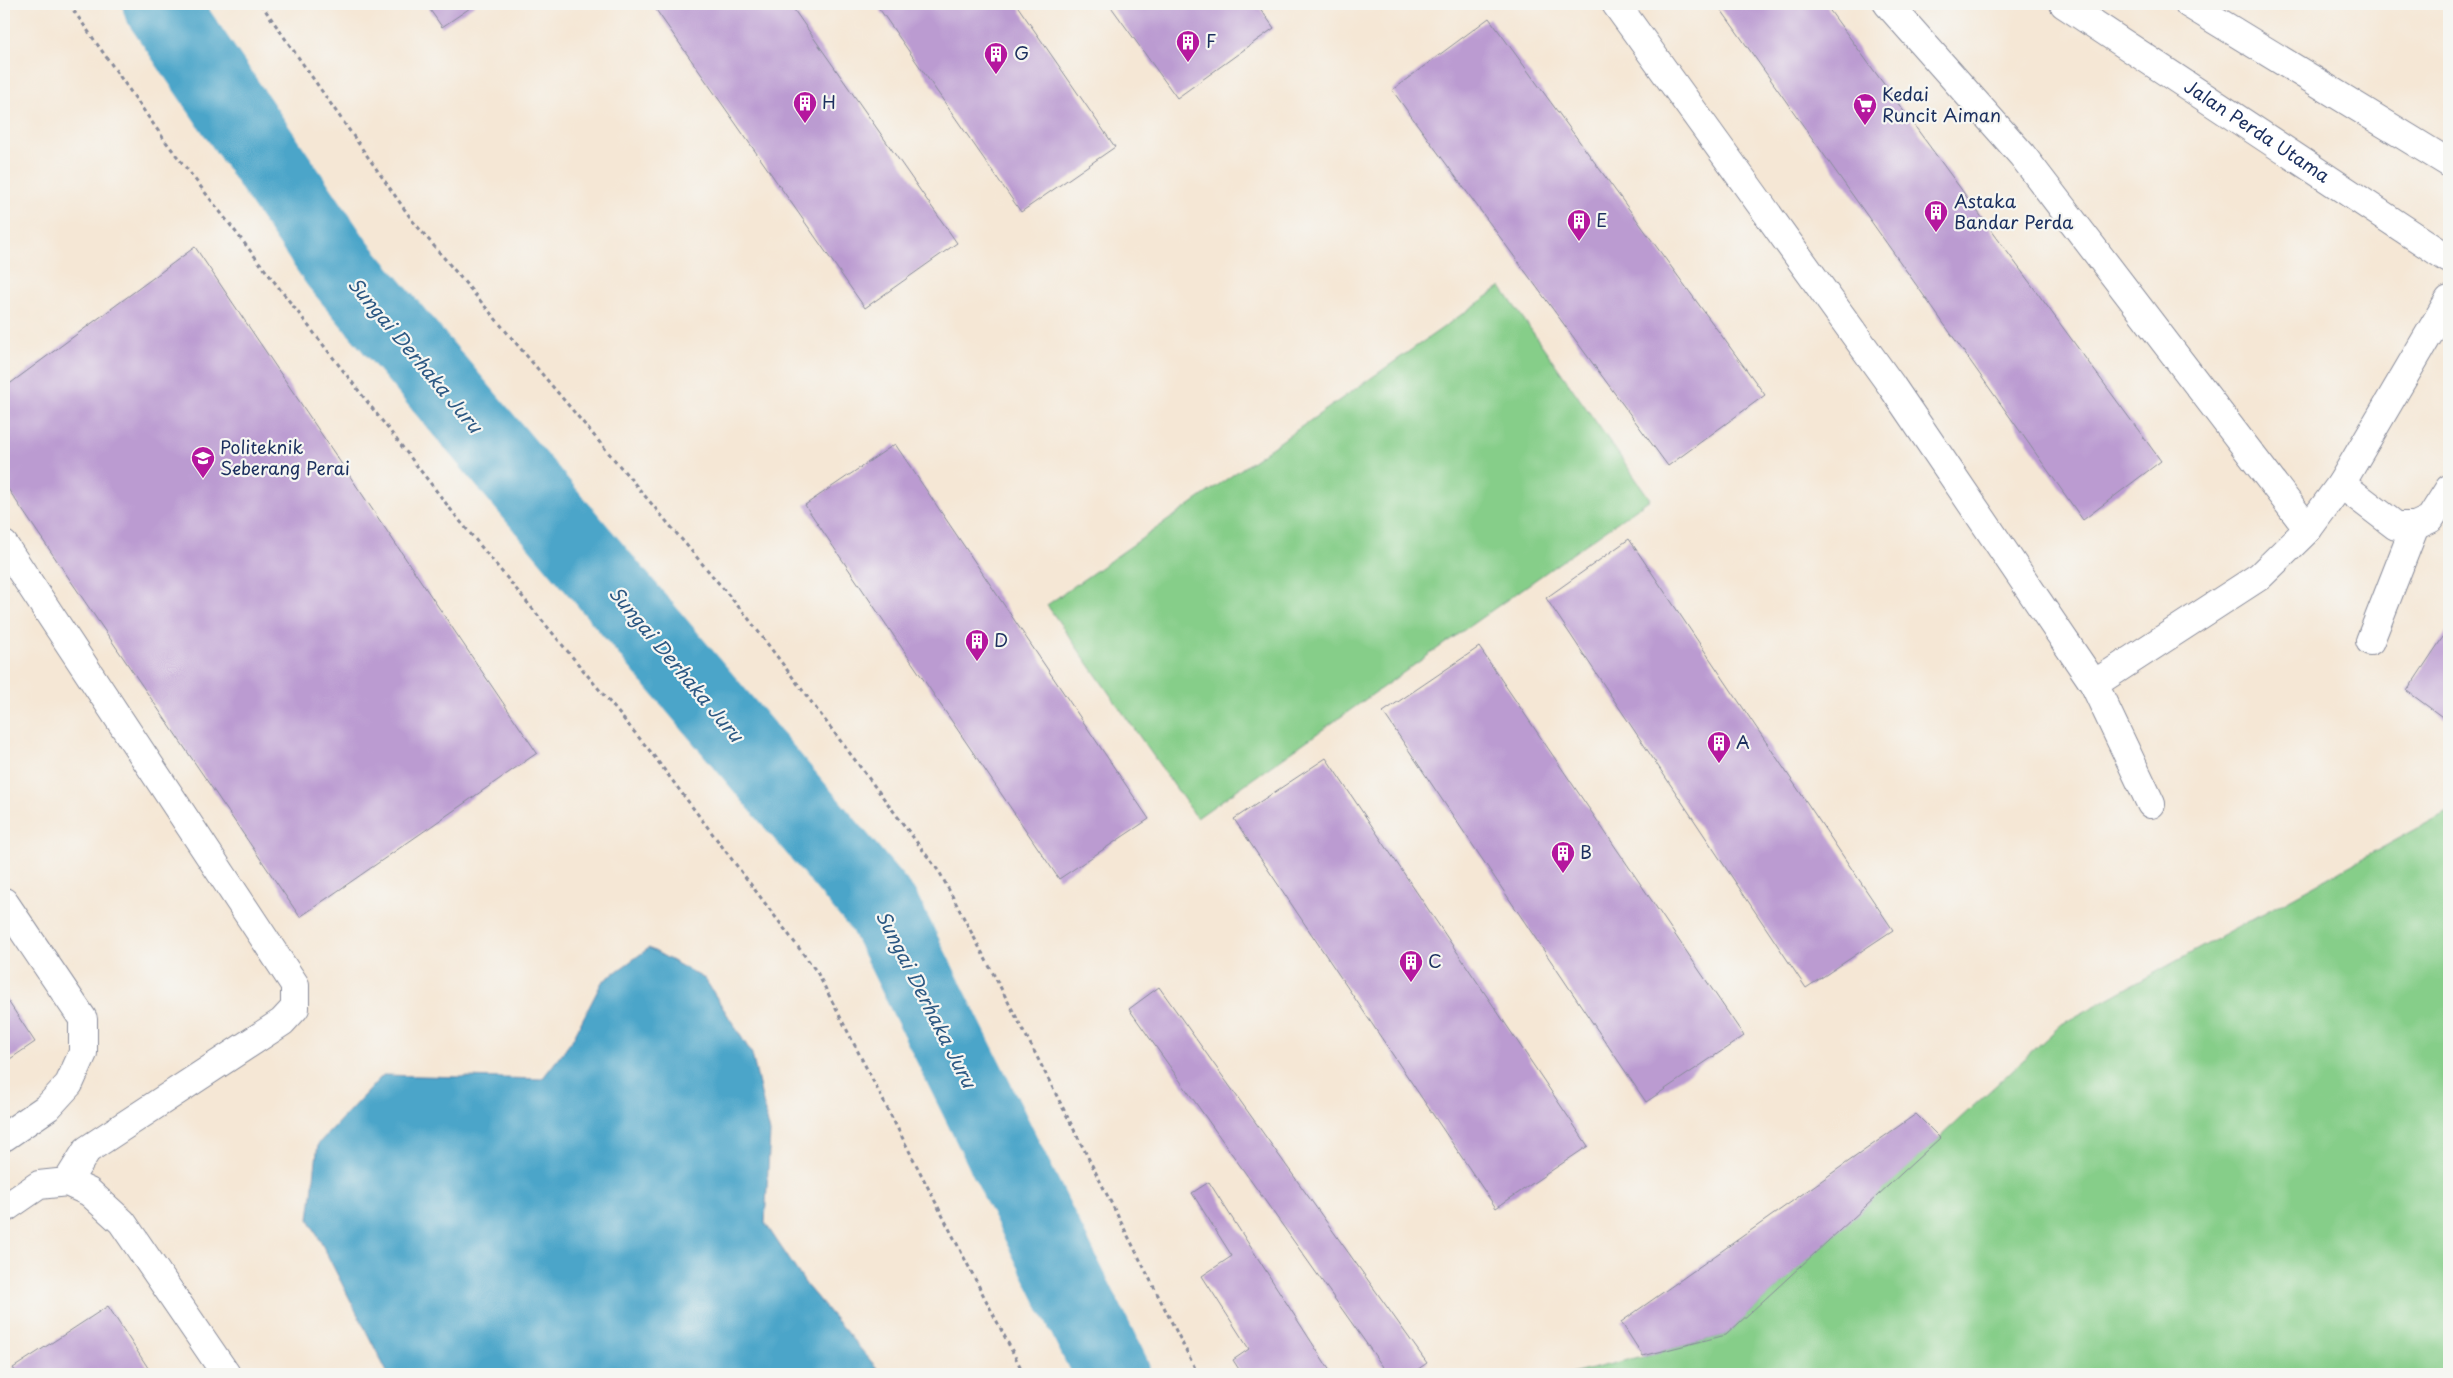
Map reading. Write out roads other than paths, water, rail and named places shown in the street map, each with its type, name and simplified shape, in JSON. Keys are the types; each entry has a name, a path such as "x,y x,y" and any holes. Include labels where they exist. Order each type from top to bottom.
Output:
{"street":[{"path":"1616,4 1891,385 2094,684 2151,804"},
{"path":"1888,4 2022,155 2308,529"},
{"name":"Jalan Perda Utama","path":"2064,4 2449,259"},
{"path":"2189,4 2449,163"},
{"path":"2094,684 2260,576 2308,529 2340,484 2449,300"},
{"path":"2340,484 2396,526 2415,526 2430,519 2449,489"},
{"path":"2370,641 2415,526"},
{"path":"4,545 295,985 295,1008 282,1022 87,1150 67,1182"},
{"path":"4,902 83,1019 83,1053 69,1084 48,1108 4,1137"},
{"path":"4,1209 39,1185 67,1182 88,1192 122,1222 226,1374"}],"water":[{"path":"649,948 705,979 752,1054 770,1133 765,1223 807,1286 882,1374 388,1374 309,1219 318,1144 383,1075 542,1079 571,1042 602,982"}],"waterway":[{"name":"Sungai Derhaka Juru","path":"160,4 337,263 883,910 1113,1374"}],"place":[{"name":"F","path":"1188,63"},
{"name":"G","path":"996,75"},
{"name":"H","path":"805,124"},
{"name":"Kedai Runcit Aiman","path":"1865,126"},
{"name":"Astaka Bandar Perda","path":"1936,233"},
{"name":"E","path":"1579,242"},
{"name":"Politeknik Seberang Perai","path":"203,479"},
{"name":"D","path":"977,662"},
{"name":"A","path":"1719,764"},
{"name":"B","path":"1563,874"},
{"name":"C","path":"1411,983"}]}
